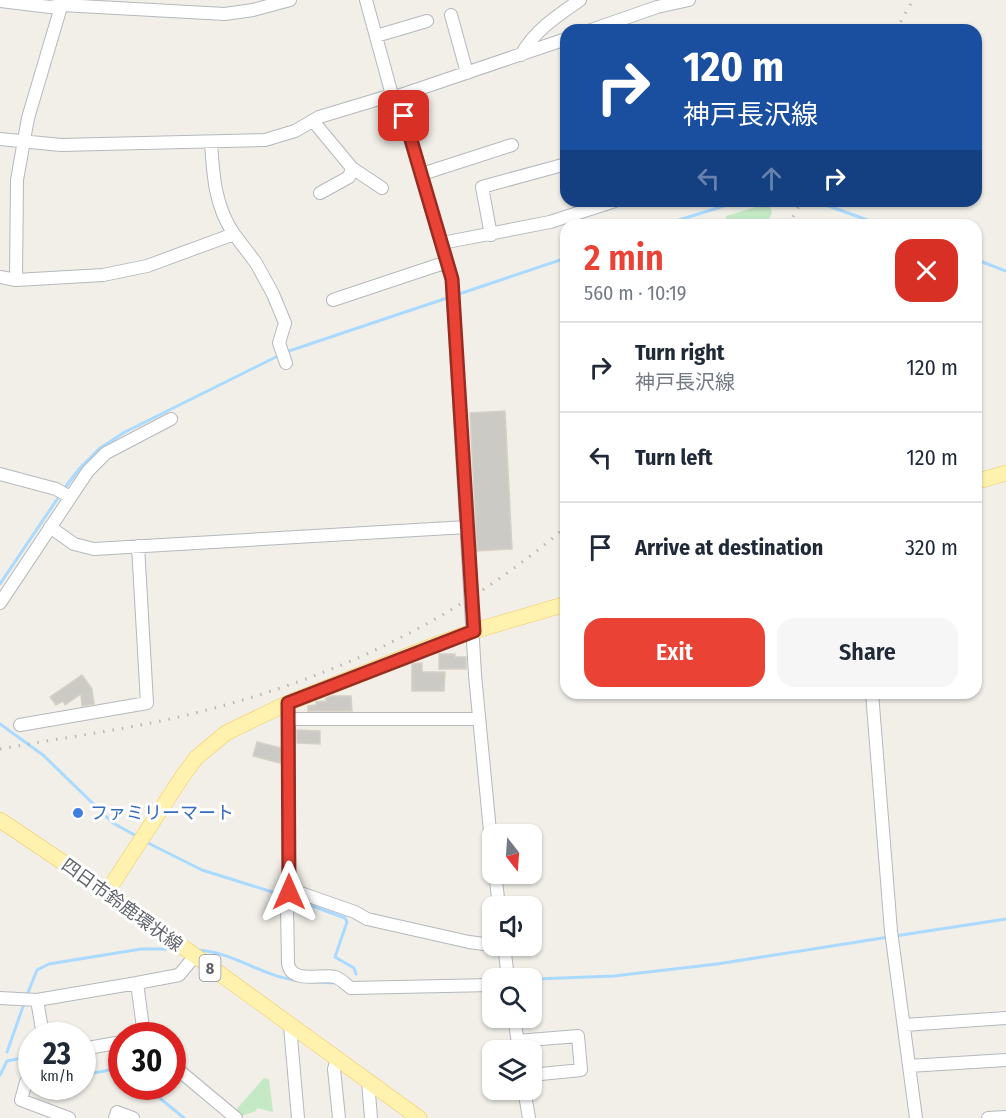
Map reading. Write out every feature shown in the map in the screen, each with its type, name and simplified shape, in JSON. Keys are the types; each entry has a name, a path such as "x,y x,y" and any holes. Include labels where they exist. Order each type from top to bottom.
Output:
{"main road":[{"path":"982,480 1006,473"},
{"path":"107,892 196,758 241,724 288,703 474,631 560,606"},
{"name":"四日市鈴鹿環状線","path":"0,820 107,892 419,1118"}],"street":[{"path":"0,1 50,7 63,2 225,14 254,10 290,0"},
{"path":"366,0 395,96 422,174 452,288 478,719 489,824"},
{"path":"521,55 529,41 542,27 580,0"},
{"path":"608,24 657,7 689,0"},
{"path":"16,280 17,180 28,118 63,2"},
{"path":"451,15 467,73"},
{"path":"376,36 427,21"},
{"path":"0,139 61,145 211,142 281,137 313,121 560,41"},
{"path":"313,121 352,168 382,188"},
{"path":"211,142 215,190 226,222 256,263 273,294 285,323 279,343 285,363"},
{"path":"422,174 512,145"},
{"path":"491,235 482,188 560,166"},
{"path":"320,194 349,177 352,168"},
{"path":"442,243 550,222 588,207"},
{"path":"0,277 16,280 103,275 147,266 234,234"},
{"path":"333,300 447,262"},
{"path":"0,603 88,471 106,453 171,419"},
{"path":"0,474 56,489 69,497"},
{"path":"50,526 74,544 94,549 467,526"},
{"path":"20,725 147,703 138,546"},
{"path":"872,699 892,933 916,1118"},
{"path":"288,703 289,968 298,975 335,977 351,988 482,985"},
{"path":"289,719 478,719"},
{"path":"288,895 355,912 367,920 482,944"},
{"path":"0,998 28,1000 179,975 194,957"},
{"path":"137,983 142,1022"},
{"path":"28,1000 37,1022"},
{"path":"904,1025 1006,1018"},
{"path":"290,1026 298,1118"},
{"path":"542,1041 578,1036 581,1071 542,1074"},
{"path":"337,1058 334,1069 339,1118"},
{"path":"909,1066 1006,1060"},
{"path":"186,1076 236,1118"},
{"path":"368,1081 371,1118"},
{"path":"21,1100 47,1114 69,1118"},
{"path":"526,1100 529,1118"},
{"path":"115,1118 117,1112 133,1118"},
{"path":"988,1118 1006,1117"}],"green space":[{"path":"756,207 770,207 772,213 769,219 726,219 726,216"},
{"path":"264,1078 269,1079 273,1112 257,1108 256,1111 241,1116 235,1111"}],"building":[{"path":"505,411 512,549 477,551 470,413"},
{"path":"439,654 466,657 466,669 439,669"},
{"path":"422,663 422,672 445,672 444,691 412,691 412,664"},
{"path":"82,675 92,689 94,704 82,706 81,694 65,705 63,701 56,705 50,697"},
{"path":"351,696 352,711 308,711 308,706 326,701 326,698"},
{"path":"297,730 320,731 320,744 297,743"},
{"path":"257,742 281,748 280,763 253,756"}],"waterway":[{"path":"682,219 721,207"},
{"path":"832,207 864,219"},
{"path":"456,295 560,260"},
{"path":"982,262 1006,271"},
{"path":"286,352 450,297"},
{"path":"64,489 79,469 100,448 125,432 280,355"},
{"path":"0,584 60,495"},
{"path":"0,724 43,755 113,823 138,837"},
{"path":"146,842 202,870 285,896"},
{"path":"291,898 345,918 347,922 335,957 354,968 356,974"},
{"path":"895,936 1006,919"},
{"path":"542,979 614,976 717,964 889,937"},
{"path":"27,995 37,970 49,964 141,949 173,949"},
{"path":"196,950 209,951 270,974 295,980"},
{"path":"317,982 337,983"},
{"path":"7,1052 25,1001"},
{"path":"0,1075 7,1061 18,1059"},
{"path":"96,1072 108,1070"},
{"path":"162,1100 184,1118"}],"railway":[{"path":"899,24 913,0"},
{"path":"792,219 798,207"},
{"path":"0,749 170,719 278,689 330,670 429,623 522,563 560,532"}],"place":[{"name":"ファミリーマート","path":"78,813"}],"route":[{"path":"289,892 288,703 474,631 452,279 404,116"}]}
